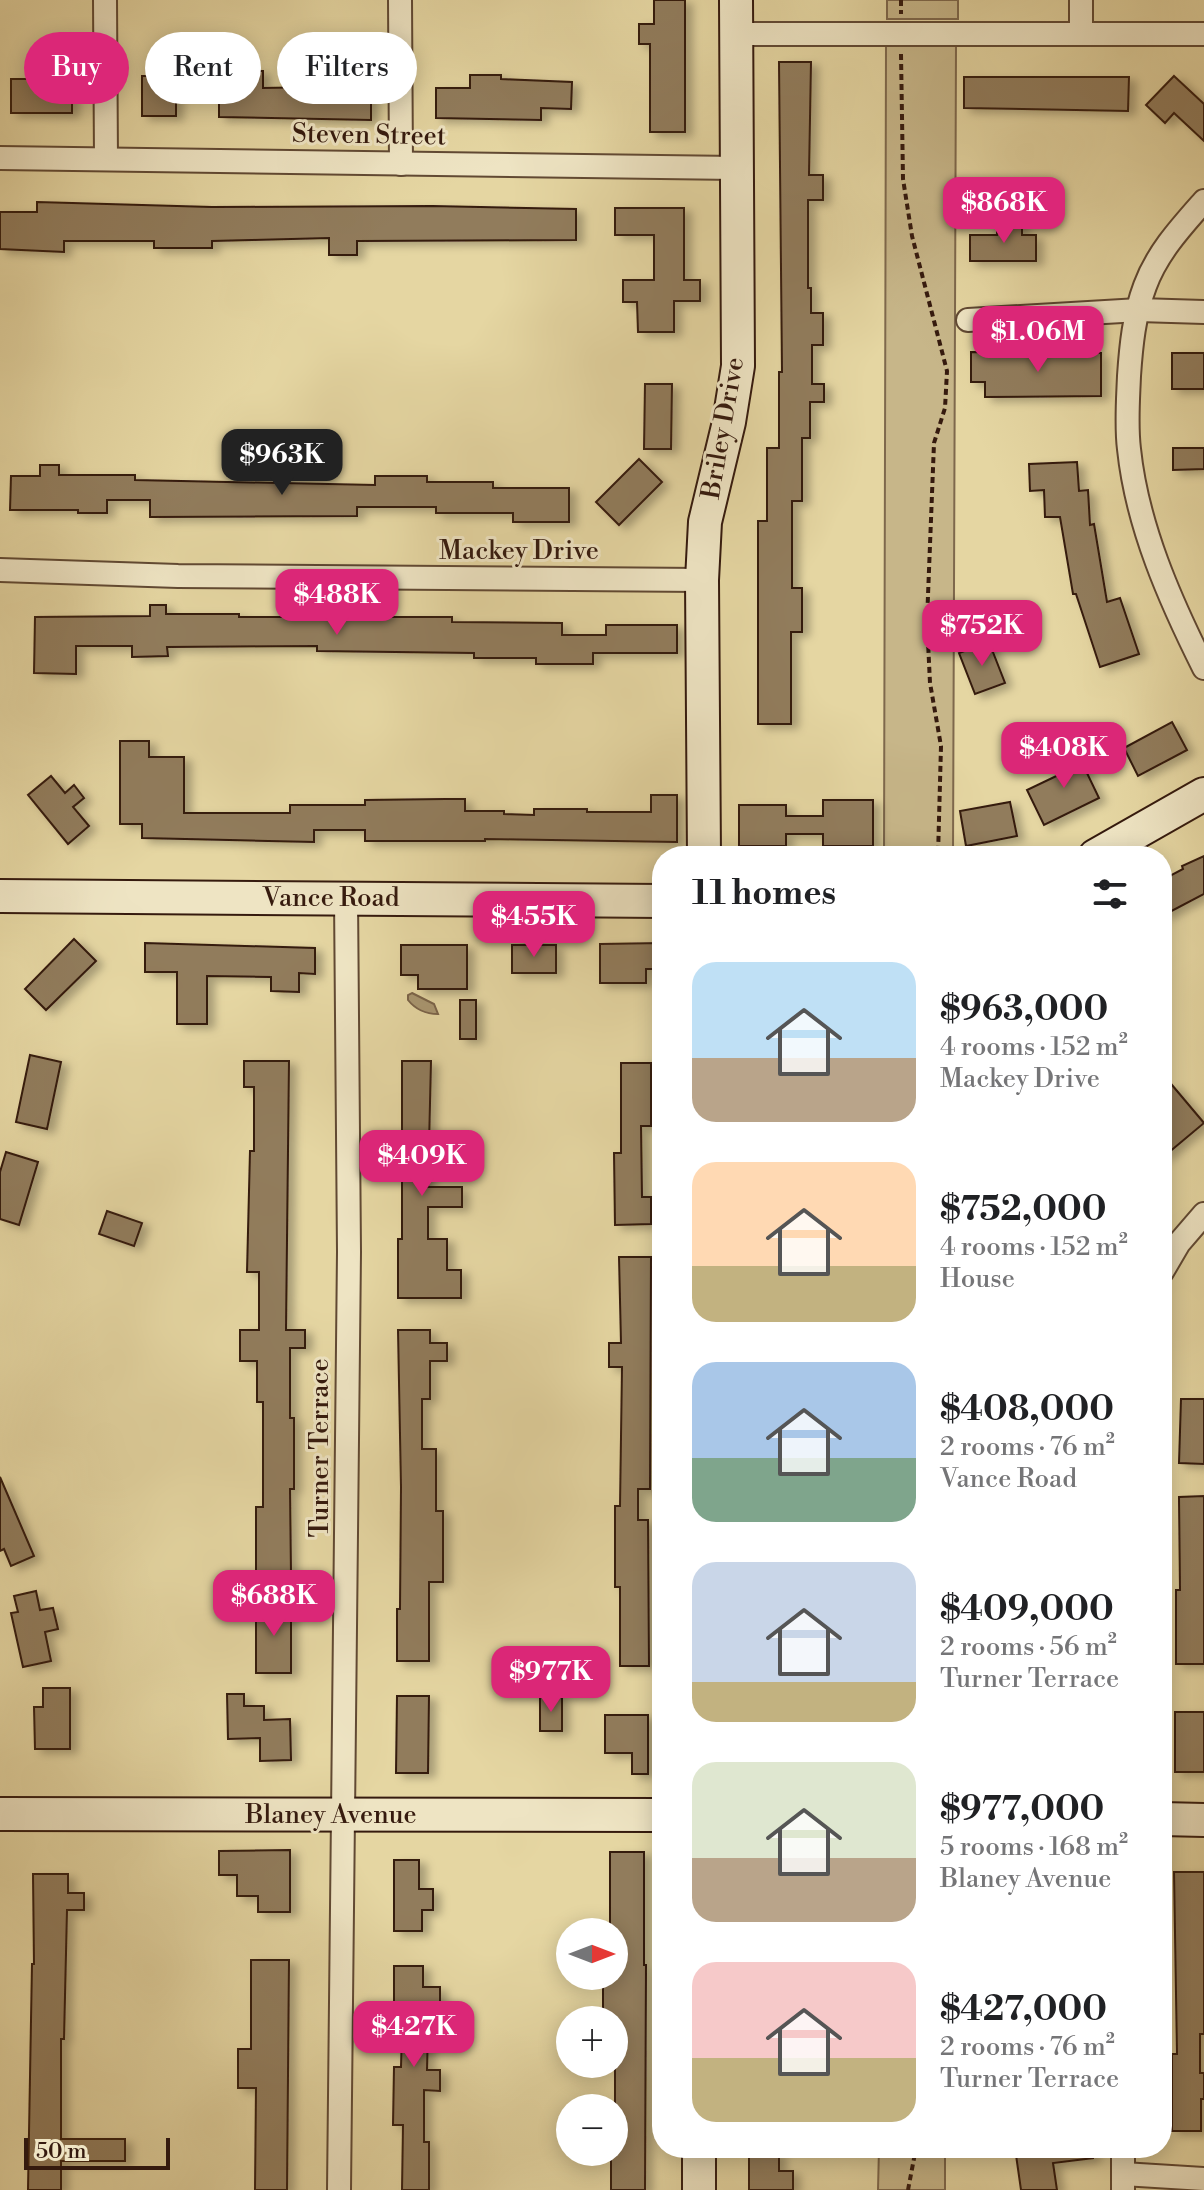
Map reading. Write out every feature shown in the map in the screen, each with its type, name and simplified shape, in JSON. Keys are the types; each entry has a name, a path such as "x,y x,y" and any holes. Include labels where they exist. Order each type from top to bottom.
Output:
{"street":[{"path":"105,0 106,159"},
{"path":"400,0 401,164"},
{"name":"Briley Drive","path":"704,846 702,580 705,522 729,422 738,366 736,0"},
{"path":"1081,0 1081,34"},
{"path":"736,34 1204,34"},
{"name":"Steven Street","path":"0,158 736,168"},
{"path":"1204,201 1176,232 1145,286 1132,338 1127,415 1129,450 1140,511 1178,615 1204,668"},
{"path":"968,320 1139,310 1204,312"},
{"name":"Mackey Drive","path":"0,570 178,576 702,580"},
{"path":"1113,846 1204,794"},
{"name":"Vance Road","path":"0,896 652,901"},
{"name":"Turner Terrace","path":"339,2190 349,1252 346,898"},
{"path":"1172,1255 1204,1214"},
{"name":"Blaney Avenue","path":"0,1814 652,1815"},
{"path":"1172,1819 1204,1820"},
{"path":"699,2158 699,2190"},
{"path":"1123,2158 1123,2182 1204,2179"}],"path":[{"path":"901,0 901,15"},
{"path":"901,48 903,179 912,236 947,371 945,408 934,443 927,621 930,683 941,746 938,846"},
{"path":"908,2190 914,2158"}],"shaded area":[{"path":"887,0 958,0 958,19 887,19"},
{"path":"886,46 956,46 953,846 884,846"},
{"path":"412,993 434,1004 438,1014 414,1006 408,1000 408,995"},
{"path":"879,2158 945,2158 945,2190 878,2190"}],"building":[{"path":"654,0 685,0 685,132 650,132 650,44 639,44 639,24 654,24"},
{"path":"779,62 811,62 809,175 823,175 823,200 808,200 808,288 811,288 811,313 823,313 823,345 812,345 812,384 824,384 824,402 810,402 810,438 802,438 802,501 792,501 792,588 802,588 802,632 791,632 791,724 758,724 758,521 767,521 767,448 779,448 779,372 782,372"},
{"path":"261,71 263,88 277,88 277,104 371,104 371,120 219,117 219,104 261,104"},
{"path":"470,75 572,82 571,109 541,108 541,120 436,118 436,88 470,88"},
{"path":"142,76 145,76 145,104 176,104 176,116 142,116"},
{"path":"1174,76 1204,104 1204,141 1174,113 1165,123 1146,105"},
{"path":"964,77 1129,77 1128,111 964,108"},
{"path":"11,79 24,79 24,104 72,104 72,113 11,113"},
{"path":"37,202 212,207 576,209 576,240 357,241 357,255 329,255 329,238 212,241 212,248 154,248 154,241 64,241 64,252 0,249 0,212 37,212"},
{"path":"615,208 684,208 684,280 700,280 700,301 674,301 674,332 638,332 637,302 623,302 623,280 654,280 654,235 615,235"},
{"path":"997,222 1022,222 1022,235 1036,235 1036,261 970,261 970,235 997,235"},
{"path":"971,352 1101,353 1101,396 985,397 985,382 971,382"},
{"path":"1172,353 1204,353 1204,389 1172,389"},
{"path":"645,384 672,384 671,449 644,449"},
{"path":"1173,448 1204,448 1204,469 1173,470"},
{"path":"639,459 662,482 619,525 596,502"},
{"path":"1077,462 1079,491 1088,490 1090,525 1094,524 1107,602 1120,598 1139,654 1100,667 1076,594 1073,594 1060,517 1045,517 1044,490 1030,491 1029,464"},
{"path":"40,465 59,465 59,475 135,475 135,480 375,485 375,476 427,476 427,482 493,482 493,488 569,488 569,522 513,522 513,513 436,513 436,507 357,507 357,516 150,517 150,500 107,500 107,513 10,510 11,476 40,476"},
{"path":"150,605 166,605 166,614 452,617 452,622 562,623 562,635 606,635 606,625 677,625 677,653 593,653 593,664 536,664 536,658 474,658 474,653 317,651 317,646 167,647 168,656 132,657 132,646 76,646 76,674 34,673 35,617 150,616"},
{"path":"989,642 1005,683 975,694 959,653"},
{"path":"1172,722 1187,750 1138,776 1124,748"},
{"path":"120,741 149,741 149,757 184,757 184,813 290,813 290,805 365,805 365,800 445,799 465,799 465,811 504,811 504,814 534,815 534,809 651,812 651,795 677,795 677,842 365,841 365,830 314,830 314,842 142,838 142,824 120,824"},
{"path":"1074,746 1099,798 1044,825 1027,790 1069,770 1061,753"},
{"path":"51,776 65,793 74,785 84,798 73,807 89,826 68,844 28,795"},
{"path":"823,800 873,800 873,846 823,846 823,834 786,834 786,846 739,846 739,805 786,805 786,816 823,816"},
{"path":"1010,802 1017,836 966,846 960,811"},
{"path":"1204,856 1204,894 1172,911 1172,875 1183,869 1182,866"},
{"path":"74,939 96,961 46,1010 25,989"},
{"path":"145,943 315,948 315,974 299,973 299,992 271,991 271,977 207,976 207,1024 177,1024 177,972 145,972"},
{"path":"652,943 652,969 646,969 646,983 600,983 600,944"},
{"path":"401,945 467,945 467,989 418,989 418,975 401,975"},
{"path":"512,945 556,945 556,973 512,973"},
{"path":"460,1000 476,1000 476,1039 460,1039"},
{"path":"30,1055 61,1062 47,1129 16,1122"},
{"path":"244,1061 289,1061 286,1330 305,1330 305,1348 290,1348 290,1418 294,1418 294,1489 290,1489 291,1574 256,1574 256,1507 263,1507 263,1402 257,1402 257,1361 240,1361 240,1330 259,1330 259,1272 247,1272 250,1151 254,1151 254,1087 244,1087"},
{"path":"402,1061 431,1061 428,1187 462,1187 462,1207 428,1207 428,1239 447,1239 447,1270 461,1270 461,1298 398,1298 398,1239 402,1239"},
{"path":"621,1063 651,1063 651,1126 641,1126 642,1197 651,1197 651,1224 615,1225 614,1153 621,1153"},
{"path":"1172,1085 1204,1123 1172,1150"},
{"path":"6,1152 38,1162 19,1225 0,1219 0,1172"},
{"path":"107,1211 142,1223 134,1246 99,1234"},
{"path":"619,1257 651,1257 650,1489 638,1489 638,1520 648,1520 649,1666 620,1666 620,1587 615,1587 615,1506 620,1506 622,1367 609,1367 609,1343 621,1343"},
{"path":"398,1330 430,1330 430,1343 447,1343 447,1361 430,1361 430,1399 422,1399 422,1449 436,1449 436,1511 443,1511 443,1582 429,1582 429,1661 397,1661 401,1487"},
{"path":"1181,1399 1204,1399 1204,1464 1179,1463"},
{"path":"0,1477 34,1556 11,1566 4,1549 0,1551"},
{"path":"1204,1496 1204,1664 1176,1664 1176,1590 1180,1590 1179,1497"},
{"path":"36,1591 40,1610 53,1608 58,1629 45,1632 51,1661 23,1667 11,1613 18,1612 14,1596"},
{"path":"256,1603 291,1603 291,1673 256,1673"},
{"path":"43,1688 70,1688 70,1749 35,1749 34,1707 43,1707"},
{"path":"227,1694 244,1694 244,1706 264,1706 264,1720 290,1719 291,1760 260,1761 260,1738 228,1739"},
{"path":"397,1696 429,1696 428,1773 396,1773"},
{"path":"540,1696 562,1696 562,1731 540,1731"},
{"path":"1175,1712 1204,1712 1204,1772 1175,1772"},
{"path":"605,1715 648,1715 648,1774 632,1774 632,1753 605,1753"},
{"path":"290,1850 290,1912 258,1912 258,1896 237,1896 237,1875 219,1875 219,1851"},
{"path":"610,1852 644,1852 645,2190 611,2190 611,2166 628,2166 628,2094 615,2094 615,2078 628,2078 628,2006 603,2006 603,1990 628,1990 628,1918 610,1918"},
{"path":"394,1860 419,1860 419,1889 433,1889 433,1910 422,1910 422,1931 394,1931"},
{"path":"1174,1872 1204,1872 1204,2034 1200,2034 1200,2073 1204,2073 1204,2099 1201,2099 1201,2131 1172,2131 1172,2054 1177,2054"},
{"path":"33,1874 68,1874 68,1893 84,1893 84,1910 67,1910 64,2039 61,2039 61,2139 125,2139 125,2161 61,2161 61,2190 28,2190 34,1964"},
{"path":"251,1960 289,1960 287,2190 255,2190 256,2088 238,2088 238,2049 251,2049"},
{"path":"394,1966 423,1966 423,1987 440,1987 440,2030 428,2030 427,2070 440,2070 440,2091 424,2090 424,2142 429,2142 429,2190 402,2190 403,2125 393,2125 394,2067 401,2067 402,2030 394,2030"},
{"path":"749,2158 779,2158 779,2171 793,2171 793,2190 749,2190"},
{"path":"1016,2158 1093,2158 1053,2163 1057,2190 1021,2190"}]}
